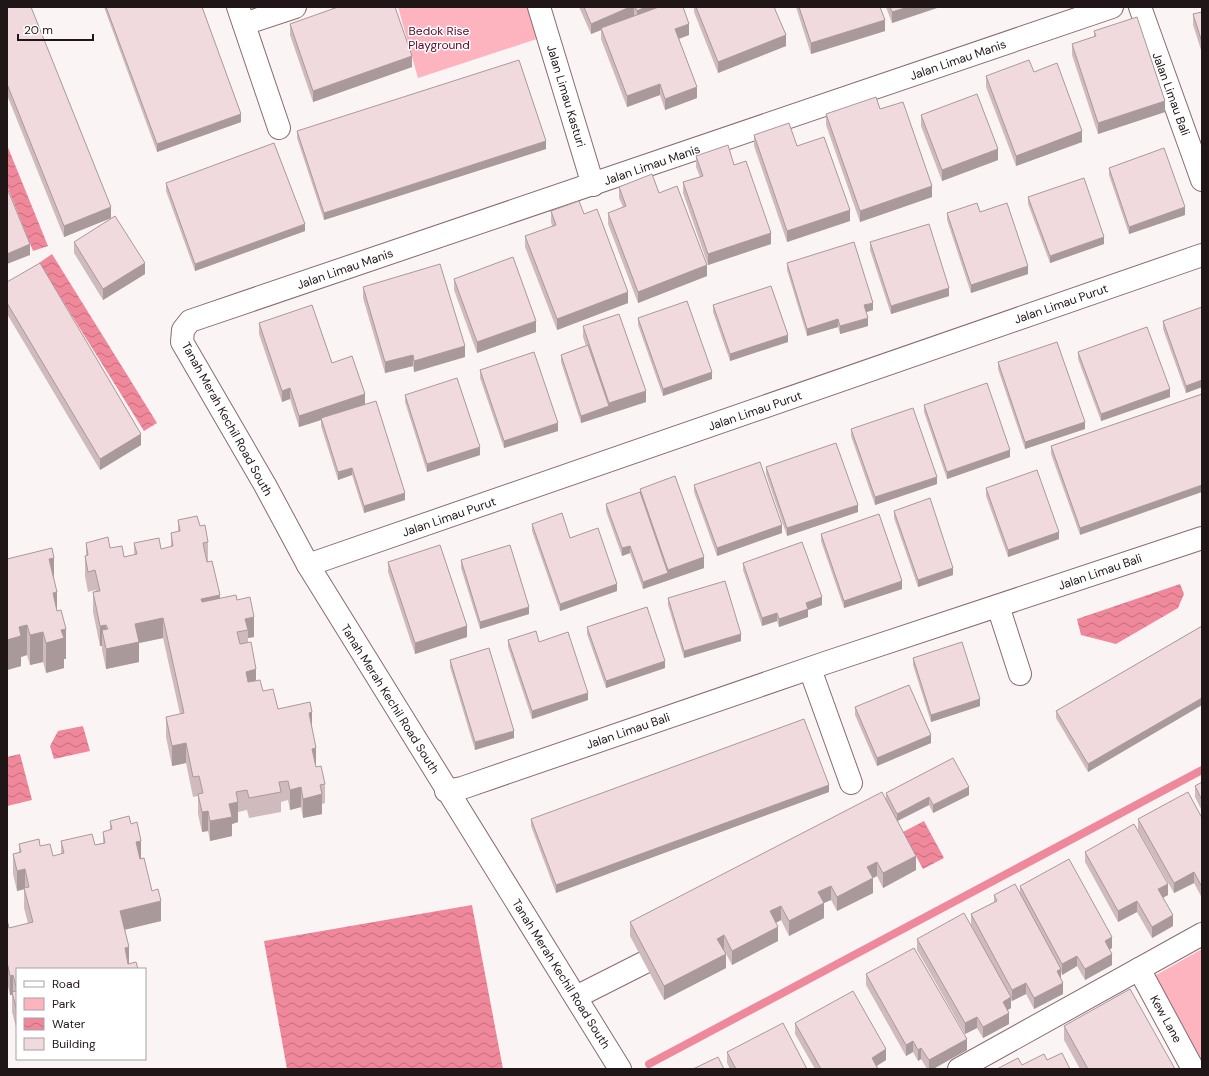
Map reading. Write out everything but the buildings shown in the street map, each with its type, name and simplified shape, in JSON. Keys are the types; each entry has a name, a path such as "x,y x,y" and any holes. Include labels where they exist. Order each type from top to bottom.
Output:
{"street":[{"path":"279,128 241,16 295,7"},
{"name":"Jalan Limau Kasturi","path":"539,7 594,185"},
{"name":"Jalan Limau Manis","path":"190,321 594,185 1112,7"},
{"name":"Jalan Limau Bali","path":"1140,7 1202,180"},
{"name":"Jalan Limau Purut","path":"308,566 1202,255"},
{"name":"Tanah Merah Kechil Road South","path":"190,321 183,330 182,342 265,485 308,566 618,1065"},
{"name":"Jalan Limau Bali","path":"446,790 470,785 810,669 1202,538"},
{"path":"998,606 1020,674"},
{"path":"810,669 851,783"},
{"path":"958,1069 1202,934"},
{"path":"576,997 687,941"},
{"name":"Kew Lane","path":"1139,969 1193,1069"}],"green space":[{"name":"Bedok Rise Playground","path":"398,7 529,7 543,37 418,78"},
{"path":"1202,949 1202,1069 1149,979"}],"water":[{"path":"7,145 48,246 33,251 7,186"},
{"path":"52,254 157,423 144,431 39,263"},
{"path":"1180,584 1184,594 1178,608 1116,644 1081,635 1077,619"},
{"path":"83,726 90,751 54,759 50,746 58,731"},
{"path":"20,754 32,800 7,806 7,757"},
{"path":"924,821 944,858 923,869 903,832"},
{"path":"472,905 503,1069 287,1069 264,941"}],"waterway":[{"path":"649,1064 1202,770"}]}
